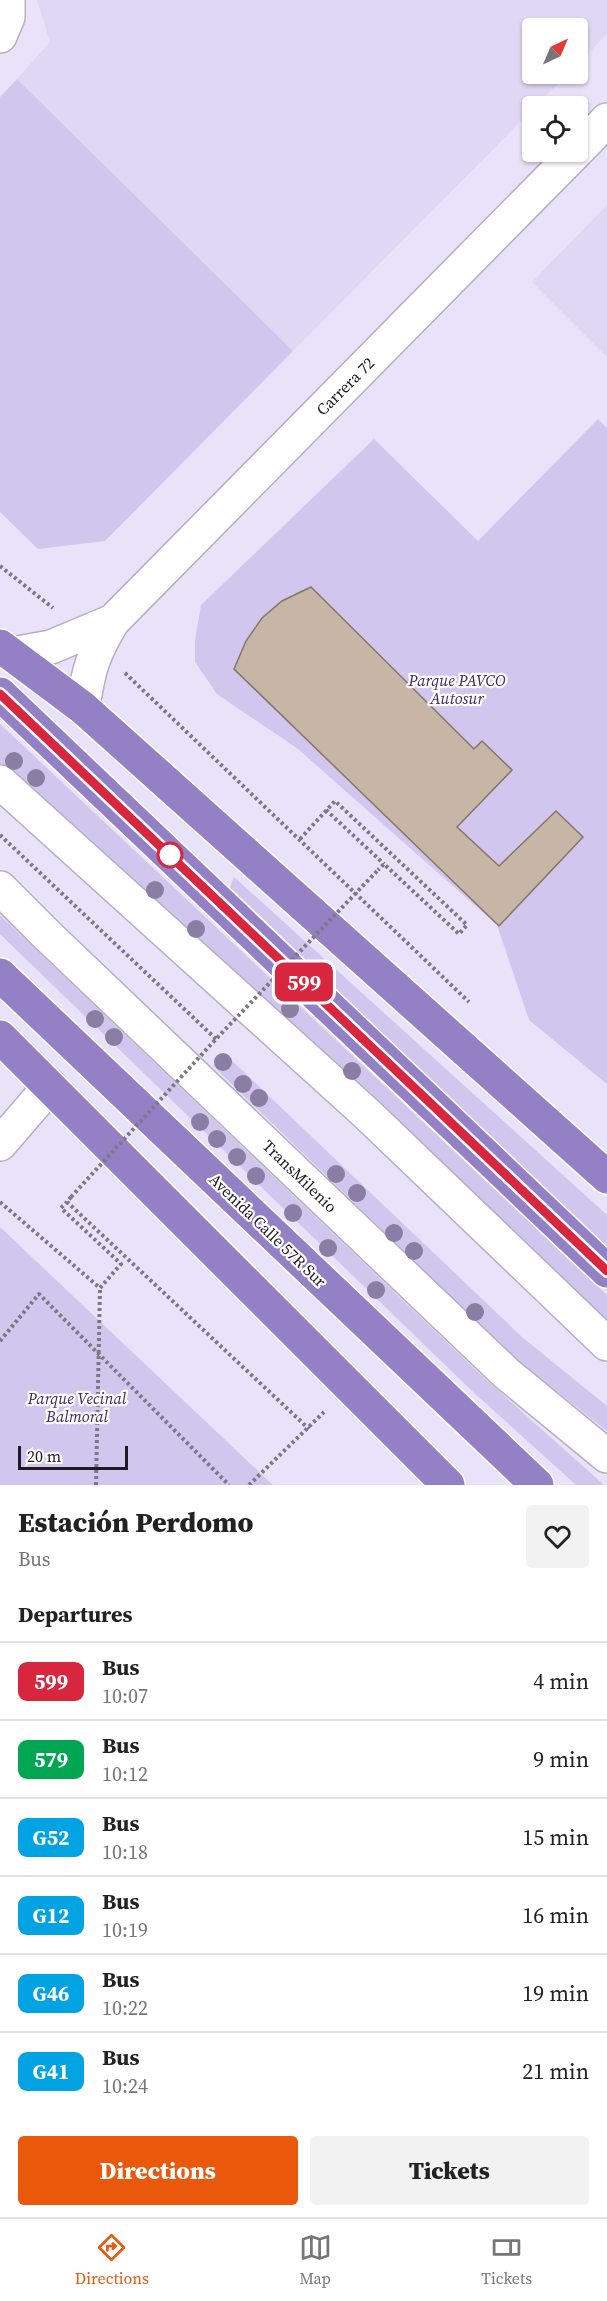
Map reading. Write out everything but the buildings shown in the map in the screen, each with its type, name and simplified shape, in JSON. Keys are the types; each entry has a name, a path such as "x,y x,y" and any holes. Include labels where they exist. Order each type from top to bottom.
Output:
{"highway":[{"path":"6,650 83,708 607,1177"},
{"path":"0,694 342,1017 601,1266"},
{"name":"Avenida Calle 57R Sur","path":"0,975 537,1485"},
{"path":"0,1037 448,1485"}],"street":[{"path":"0,36 8,17 8,0"},
{"name":"Carrera 72","path":"588,140 607,120"},
{"name":"Carrera 72","path":"83,708 88,673 97,648 113,621 566,162"},
{"name":"Carrera 72","path":"6,650 51,647 113,621"},
{"path":"0,782 367,1114 607,1344"},
{"name":"TransMilenio","path":"0,888 506,1373 607,1456"},
{"path":"0,1144 50,1086"}],"path":[{"path":"0,566 36,593"},
{"path":"147,693 475,1008"},
{"path":"300,839 326,810 335,801 467,925 459,934 326,810"},
{"path":"0,835 216,1039"},
{"path":"96,1485 100,1288 121,1264 61,1208 216,1039 384,864"},
{"path":"0,1202 100,1288"},
{"path":"67,1203 309,1429"},
{"path":"0,1341 39,1294 229,1485"},
{"path":"249,1485 329,1407"}],"shaded area":[{"path":"37,0 607,0 607,34 588,54 588,18 522,18 522,84 558,84 546,96 522,96 522,120 293,351 17,79 50,42"},
{"path":"607,205 607,357 532,282"}],"green space":[{"path":"17,79 293,351 105,541 38,549 0,512 0,97"},
{"name":"Parque PAVCO Autosur","path":"598,419 607,428 607,1084 529,1020 497,925 298,749 217,694 195,662 195,640 201,605 374,439 478,541"},
{"path":"0,724 607,1295 607,1322 389,1119 0,766"},
{"path":"234,877 607,1215 607,1249 230,887"},
{"path":"0,915 482,1376 604,1485 576,1485 471,1390 0,934"},
{"path":"225,1054 522,1337 607,1406 607,1431 510,1354 213,1066"},
{"name":"Parque Vecinal Balmoral","path":"0,1227 273,1485 0,1485"}],"bus line":[{"name":"599","path":"0,694 607,1271"}]}
